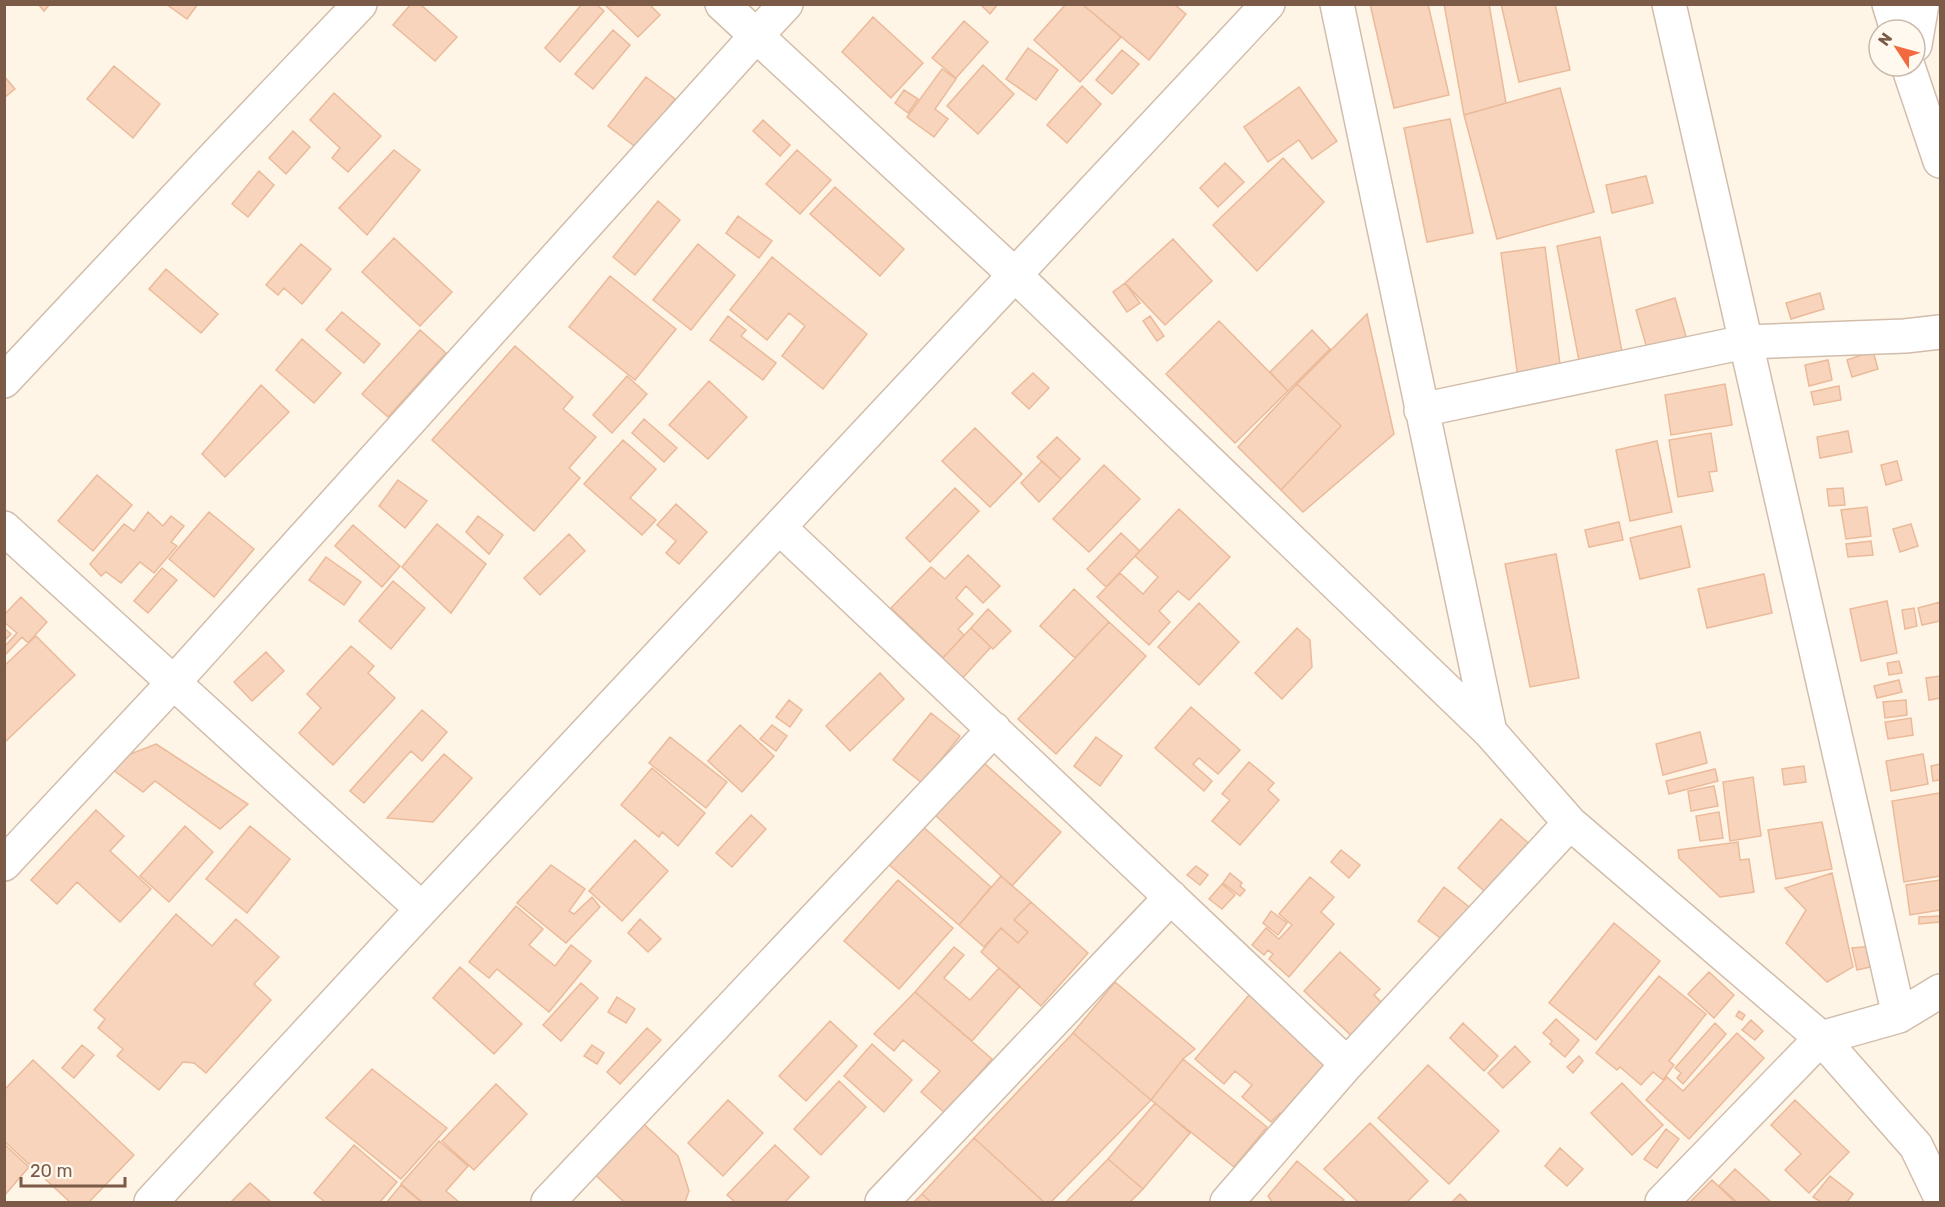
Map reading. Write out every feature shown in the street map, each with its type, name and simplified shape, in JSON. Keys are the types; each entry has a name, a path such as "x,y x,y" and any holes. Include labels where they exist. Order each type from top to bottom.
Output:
{"street":[{"path":"4,381 360,4"},
{"path":"722,4 1016,276 1490,732 1570,823 1821,1038 1916,1146 1941,1196"},
{"path":"4,864 174,682 786,4"},
{"path":"166,1198 422,909 1268,4"},
{"path":"1337,4 1490,732"},
{"path":"1669,4 1899,1016"},
{"path":"1916,78 1941,161"},
{"path":"1421,410 1745,342 1905,336 1941,332"},
{"path":"779,526 1347,1064"},
{"path":"4,528 422,909"},
{"path":"548,1203 994,729"},
{"path":"1227,1203 1347,1064 1570,823"},
{"path":"882,1203 1171,897"},
{"path":"1662,1203 1821,1038 1899,1016 1941,991"}],"building":[{"path":"38,4 50,4 44,11"},
{"path":"166,4 198,4 187,19"},
{"path":"411,4 420,4 457,37 435,61 393,25"},
{"path":"582,4 596,4 604,11 560,62 545,48"},
{"path":"604,4 649,4 660,15 638,37"},
{"path":"980,4 998,4 990,14"},
{"path":"1066,4 1082,4 1121,37 1080,82 1034,40"},
{"path":"1082,4 1174,4 1186,14 1149,60"},
{"path":"1370,4 1428,4 1449,95 1394,108"},
{"path":"1444,4 1489,4 1506,103 1464,115"},
{"path":"1501,4 1555,4 1570,70 1519,82"},
{"path":"873,17 923,63 891,98 842,52"},
{"path":"964,21 988,42 956,78 932,58"},
{"path":"613,30 630,45 593,89 575,74"},
{"path":"1028,48 1058,70 1036,100 1006,79"},
{"path":"1122,50 1139,64 1112,94 1096,80"},
{"path":"983,65 1014,94 978,134 947,106"},
{"path":"114,66 160,104 133,138 87,99"},
{"path":"942,69 956,79 935,109 948,119 934,137 907,117"},
{"path":"4,76 15,89 4,98"},
{"path":"646,77 675,99 637,148 608,126"},
{"path":"1082,86 1101,104 1067,143 1047,125"},
{"path":"1299,87 1337,141 1312,159 1299,140 1268,162 1244,127"},
{"path":"1560,88 1594,212 1497,239 1464,115"},
{"path":"904,90 918,99 908,113 895,103"},
{"path":"334,93 381,136 348,172 332,158 340,148 310,120"},
{"path":"1450,119 1473,233 1427,242 1404,128"},
{"path":"763,120 790,145 780,156 753,131"},
{"path":"293,131 310,147 286,174 269,158"},
{"path":"394,150 420,170 367,235 339,208"},
{"path":"797,150 831,180 800,214 766,184"},
{"path":"1283,158 1324,202 1257,271 1213,225"},
{"path":"1225,163 1244,182 1218,207 1200,188"},
{"path":"259,171 274,185 248,217 232,204"},
{"path":"1646,176 1653,203 1612,213 1606,185"},
{"path":"835,187 904,249 880,276 810,214"},
{"path":"658,201 680,220 635,275 613,257"},
{"path":"738,216 772,241 759,258 726,233"},
{"path":"1600,237 1624,362 1581,371 1557,246"},
{"path":"394,238 452,292 420,326 362,272"},
{"path":"1173,239 1212,281 1165,325 1125,283"},
{"path":"301,244 331,269 302,304 284,288 278,295 266,285"},
{"path":"698,244 735,275 691,330 653,300"},
{"path":"1545,247 1561,372 1518,378 1501,253"},
{"path":"772,257 867,334 823,389 782,356 805,326 789,313 767,340 730,310"},
{"path":"166,269 218,314 201,333 149,289"},
{"path":"610,276 676,329 635,380 569,327"},
{"path":"1125,283 1140,303 1127,312 1113,292"},
{"path":"1820,293 1824,309 1791,319 1786,303"},
{"path":"1675,298 1687,340 1648,352 1636,310"},
{"path":"342,312 380,344 364,363 326,330"},
{"path":"1367,314 1394,434 1303,512 1281,490 1341,426 1297,384"},
{"path":"728,316 746,330 741,336 776,363 763,380 710,340"},
{"path":"1150,316 1164,336 1157,341 1143,321"},
{"path":"1219,321 1288,391 1235,443 1166,374"},
{"path":"420,330 446,353 388,417 362,394"},
{"path":"1312,330 1330,349 1288,391 1270,372"},
{"path":"302,339 341,373 314,403 276,370"},
{"path":"515,346 573,397 563,409 596,437 569,468 580,478 534,531 432,440"},
{"path":"1873,351 1878,369 1852,377 1847,360"},
{"path":"1828,360 1832,380 1809,386 1805,365"},
{"path":"1033,373 1049,388 1029,409 1012,393"},
{"path":"627,376 647,394 612,433 593,415"},
{"path":"709,381 747,417 708,459 669,425"},
{"path":"1297,384 1341,426 1281,490 1238,447"},
{"path":"1725,384 1732,425 1671,435 1665,395"},
{"path":"261,385 289,412 225,477 202,454"},
{"path":"1839,386 1841,400 1814,405 1811,392"},
{"path":"644,419 677,448 664,462 632,433"},
{"path":"975,428 1022,474 990,507 942,461"},
{"path":"1848,431 1852,452 1820,458 1817,437"},
{"path":"1711,433 1717,471 1709,472 1713,491 1678,497 1669,440"},
{"path":"1057,437 1080,459 1061,479 1037,457"},
{"path":"623,440 656,469 630,498 656,520 642,535 584,484"},
{"path":"1657,441 1672,512 1630,521 1616,450"},
{"path":"1042,461 1061,479 1039,502 1021,483"},
{"path":"1897,461 1902,480 1886,485 1881,465"},
{"path":"1104,465 1140,499 1089,552 1053,519"},
{"path":"97,475 132,505 93,551 58,521"},
{"path":"398,480 427,501 405,528 379,506"},
{"path":"955,488 979,511 930,562 906,538"},
{"path":"1843,488 1845,505 1829,506 1827,489"},
{"path":"676,504 707,532 679,564 666,553 676,541 657,525"},
{"path":"1867,507 1871,536 1846,539 1841,510"},
{"path":"1179,509 1230,557 1189,600 1178,591 1159,611 1170,622 1149,645 1097,597 1120,573 1143,594 1158,577 1135,556"},
{"path":"148,512 163,526 171,516 184,526 171,542 177,546 154,573 140,562 121,583 106,572 101,576 90,564 124,524 134,531"},
{"path":"209,512 254,549 214,597 169,559"},
{"path":"478,516 503,535 489,554 466,532"},
{"path":"1619,522 1623,540 1589,547 1585,530"},
{"path":"437,524 486,564 451,613 402,567"},
{"path":"1911,524 1918,546 1900,552 1893,529"},
{"path":"353,525 400,566 382,587 335,546"},
{"path":"1681,526 1690,567 1640,579 1630,538"},
{"path":"1121,533 1140,551 1106,587 1087,569"},
{"path":"569,534 585,551 540,595 524,578"},
{"path":"1871,541 1873,555 1848,557 1846,544"},
{"path":"1556,554 1579,678 1530,687 1505,564"},
{"path":"968,555 1000,586 983,603 966,586 956,598 973,614 958,629 964,635 943,658 891,608 931,567 945,579"},
{"path":"326,557 361,582 344,605 309,580"},
{"path":"162,568 177,580 148,613 134,601"},
{"path":"1764,574 1772,613 1707,628 1698,589"},
{"path":"393,581 425,608 391,649 359,621"},
{"path":"1074,589 1109,622 1075,658 1040,626"},
{"path":"21,597 47,622 28,643 22,637 4,656 4,647 17,633 4,622 4,615"},
{"path":"1887,601 1897,653 1861,661 1850,609"},
{"path":"1940,602 1940,621 1922,625 1918,608"},
{"path":"1199,603 1239,642 1199,685 1158,647"},
{"path":"1914,608 1917,626 1905,629 1902,610"},
{"path":"988,609 1011,631 993,649 971,628"},
{"path":"1109,622 1146,656 1056,754 1018,719"},
{"path":"4,628 11,634 4,641"},
{"path":"971,628 991,647 959,682 938,663"},
{"path":"1297,628 1310,640 1312,667 1282,699 1255,673"},
{"path":"36,636 75,675 4,743 4,666"},
{"path":"351,646 374,666 368,673 395,698 333,765 299,733 321,708 307,694"},
{"path":"266,652 284,671 252,701 234,682"},
{"path":"1899,661 1902,673 1889,675 1887,663"},
{"path":"880,673 904,699 850,751 826,726"},
{"path":"1940,676 1940,698 1929,700 1926,678"},
{"path":"1899,680 1902,692 1877,698 1874,686"},
{"path":"789,700 802,710 790,727 776,717"},
{"path":"1906,700 1907,715 1885,718 1883,702"},
{"path":"1191,707 1240,750 1218,774 1199,758 1193,764 1212,781 1204,791 1155,748"},
{"path":"422,710 447,732 422,761 411,751 364,803 350,791"},
{"path":"931,713 960,736 922,783 893,760"},
{"path":"1911,718 1913,735 1888,739 1885,722"},
{"path":"740,725 774,756 742,792 708,761"},
{"path":"772,725 787,736 776,751 760,739"},
{"path":"1700,732 1707,763 1663,775 1656,744"},
{"path":"670,737 727,782 706,808 649,763"},
{"path":"1096,737 1122,756 1100,786 1074,766"},
{"path":"156,744 248,804 220,829 155,781 143,792 105,764"},
{"path":"444,754 472,778 433,822 387,818"},
{"path":"1923,754 1928,784 1891,791 1886,761"},
{"path":"983,762 1061,832 1012,886 935,815"},
{"path":"1249,762 1274,783 1268,790 1279,800 1240,845 1212,821 1230,800 1222,794"},
{"path":"1940,764 1940,780 1933,781 1931,766"},
{"path":"1804,766 1806,782 1784,785 1782,769"},
{"path":"652,768 705,813 678,846 662,832 659,837 621,805"},
{"path":"1715,769 1718,781 1669,794 1666,781"},
{"path":"1753,777 1761,836 1730,841 1723,782"},
{"path":"1714,786 1718,806 1691,811 1688,791"},
{"path":"1940,793 1940,876 1904,882 1892,801"},
{"path":"96,810 124,836 110,851 151,889 120,922 77,882 57,904 31,880"},
{"path":"1719,812 1723,838 1700,841 1696,816"},
{"path":"751,815 766,829 732,867 716,853"},
{"path":"1501,819 1533,847 1490,896 1458,868"},
{"path":"1822,822 1832,869 1776,879 1768,830"},
{"path":"921,825 991,887 959,925 887,863"},
{"path":"185,826 213,852 169,902 140,876"},
{"path":"250,826 290,859 247,913 206,879"},
{"path":"635,840 668,871 622,921 589,891"},
{"path":"1738,842 1740,860 1749,859 1754,892 1720,897 1679,858 1678,850"},
{"path":"1341,850 1360,865 1349,878 1331,862"},
{"path":"551,865 585,889 569,911 574,914 592,897 600,907 566,943 517,903"},
{"path":"1196,866 1208,875 1200,885 1187,875"},
{"path":"1230,873 1242,883 1240,886 1245,890 1240,896 1223,883"},
{"path":"1832,873 1853,967 1827,982 1786,943 1806,910 1785,888"},
{"path":"1001,876 1031,902 1014,920 1028,932 1018,943 1001,928 984,947 959,925"},
{"path":"1310,877 1334,897 1321,912 1334,924 1289,977 1269,959 1273,954 1268,950 1264,955 1252,945 1266,928 1279,939 1292,925 1279,914"},
{"path":"898,880 953,928 899,989 844,941"},
{"path":"1940,880 1940,910 1910,915 1906,885"},
{"path":"1222,884 1235,895 1222,909 1209,899"},
{"path":"1444,887 1473,910 1448,944 1418,921"},
{"path":"1031,902 1088,953 1041,1006 981,952 1001,928 1018,943 1028,932 1014,920"},
{"path":"516,906 543,929 529,945 555,966 571,945 591,961 549,1012 497,969 489,978 469,962"},
{"path":"1271,911 1287,923 1278,935 1263,923"},
{"path":"176,914 212,946 236,919 279,957 254,984 271,1000 206,1073 194,1063 183,1062 159,1090 117,1056 123,1049 98,1028 105,1019 94,1010"},
{"path":"1940,916 1940,922 1919,924 1919,917"},
{"path":"640,919 661,939 648,952 628,933"},
{"path":"1614,923 1660,961 1596,1040 1549,1003"},
{"path":"1874,946 1879,965 1857,970 1852,948"},
{"path":"954,947 964,955 944,978 970,1000 999,968 1020,986 972,1041 915,992"},
{"path":"1340,952 1380,989 1374,995 1387,1008 1357,1041 1304,991"},
{"path":"460,967 522,1024 494,1054 433,998"},
{"path":"1709,972 1734,995 1714,1018 1688,994"},
{"path":"1659,976 1706,1014 1669,1061 1674,1065 1663,1080 1653,1072 1641,1085 1620,1067 1617,1070 1596,1053"},
{"path":"1115,982 1195,1049 1183,1059 1151,1100 1073,1033"},
{"path":"1260,982 1347,1064 1286,1118 1280,1113 1271,1122 1242,1097 1252,1085 1235,1071 1224,1084 1195,1059"},
{"path":"581,983 598,998 561,1041 543,1025"},
{"path":"915,992 992,1059 945,1113 921,1092 940,1071 903,1040 894,1051 874,1034"},
{"path":"617,997 635,1009 626,1023 608,1012"},
{"path":"1739,1011 1745,1015 1742,1020 1736,1016"},
{"path":"1556,1019 1579,1040 1565,1057 1550,1044 1552,1041 1543,1033"},
{"path":"1751,1020 1763,1031 1755,1040 1742,1030"},
{"path":"830,1021 857,1046 806,1101 779,1076"},
{"path":"1463,1023 1498,1056 1484,1071 1450,1038"},
{"path":"1715,1023 1726,1034 1683,1084 1677,1078 1681,1073 1675,1068"},
{"path":"647,1028 661,1040 620,1084 607,1072"},
{"path":"1073,1033 1151,1100 1051,1202 1044,1202 974,1138"},
{"path":"1737,1033 1764,1058 1689,1139 1646,1100 1667,1077 1683,1091"},
{"path":"872,1044 912,1080 884,1112 844,1076"},
{"path":"82,1045 94,1055 74,1078 62,1068"},
{"path":"592,1045 604,1053 597,1064 584,1056"},
{"path":"1515,1046 1530,1062 1503,1088 1488,1073"},
{"path":"1579,1056 1583,1061 1573,1073 1567,1067"},
{"path":"1183,1059 1267,1127 1234,1167 1151,1100"},
{"path":"33,1060 134,1155 89,1202 70,1202 4,1141 4,1090"},
{"path":"1428,1065 1499,1131 1449,1184 1378,1118"},
{"path":"372,1069 447,1128 401,1179 326,1118"},
{"path":"839,1081 866,1107 821,1155 794,1129"},
{"path":"1622,1083 1663,1125 1632,1155 1591,1113"},
{"path":"496,1084 527,1114 474,1170 442,1141"},
{"path":"728,1100 763,1133 723,1176 688,1143"},
{"path":"1795,1100 1849,1152 1809,1193 1785,1170 1801,1154 1771,1125"},
{"path":"1155,1103 1190,1133 1143,1189 1108,1159"},
{"path":"635,1116 678,1156 689,1191 685,1202 624,1202 587,1167"},
{"path":"1370,1123 1428,1181 1407,1202 1358,1202 1324,1169"},
{"path":"1666,1129 1679,1139 1657,1168 1644,1159"},
{"path":"974,1138 1044,1202 931,1202 922,1194"},
{"path":"439,1141 468,1166 446,1191 459,1202 422,1202 401,1184"},
{"path":"4,1144 29,1167 4,1196"},
{"path":"354,1145 397,1182 380,1202 325,1202 314,1193"},
{"path":"775,1145 809,1177 785,1202 735,1202 727,1195"},
{"path":"1560,1148 1583,1169 1567,1186 1545,1166"},
{"path":"1108,1159 1143,1189 1130,1202 1066,1202"},
{"path":"1297,1161 1344,1200 1341,1202 1272,1202 1268,1196"},
{"path":"1735,1169 1771,1202 1737,1202 1719,1186"},
{"path":"1830,1176 1853,1194 1847,1202 1821,1202 1813,1197"},
{"path":"1712,1180 1735,1202 1690,1202"},
{"path":"250,1183 271,1202 231,1202"},
{"path":"401,1185 421,1202 387,1202"},
{"path":"922,1194 931,1202 914,1202"},
{"path":"1460,1194 1468,1202 1452,1202"}]}
